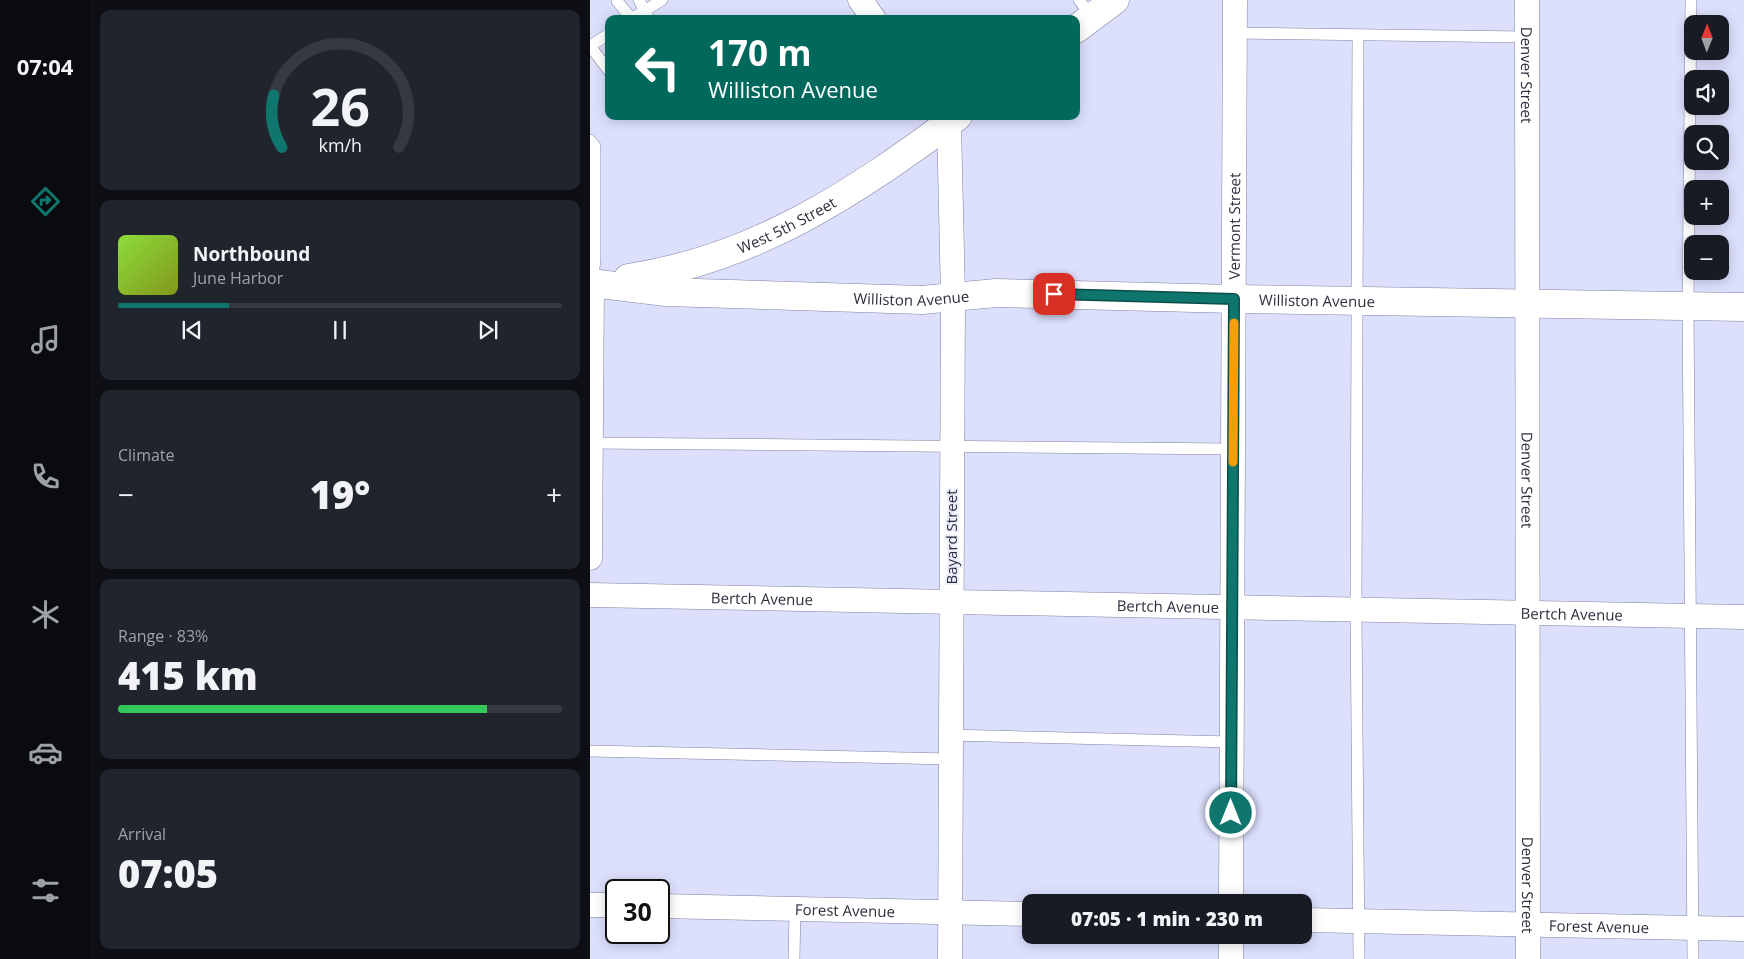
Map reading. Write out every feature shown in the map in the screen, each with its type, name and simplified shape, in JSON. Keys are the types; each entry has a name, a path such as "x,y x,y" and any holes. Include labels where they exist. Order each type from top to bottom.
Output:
{"main road":[{"path":"1082,15 1115,0"},
{"name":"West 5th Street","path":"591,283 662,273 707,260 757,241 839,200 949,120"},
{"name":"Williston Avenue","path":"591,283 666,292 922,300 996,293 1234,299 1744,307"}],"street":[{"path":"860,0 871,15"},
{"name":"Vermont Street","path":"1231,894 1235,0"},
{"name":"Denver Street","path":"1527,0 1528,959"},
{"name":"Bayard Street","path":"950,120 953,297 950,959"},
{"path":"590,558 591,283"},
{"name":"Bertch Avenue","path":"590,596 1744,617"},
{"path":"590,905 605,905"},
{"name":"Forest Avenue","path":"670,906 1022,914"},
{"name":"Forest Avenue","path":"1312,920 1744,929"},
{"path":"1231,944 1231,959"}],"lane":[{"path":"645,9 662,0"},
{"path":"1691,0 1688,306 1693,959"},
{"path":"617,1 628,15"},
{"path":"1234,33 1527,37"},
{"path":"1358,35 1359,301 1356,610 1359,959"},
{"path":"605,37 590,46 605,66"},
{"path":"590,140 595,146 595,260 591,283"},
{"path":"590,443 1233,449"},
{"path":"950,735 1232,742"},
{"path":"590,751 950,759"},
{"path":"794,959 795,909"}],"slow traffic":[{"path":"1233,462 1234,323"}],"route":[{"path":"1054,294 1234,299 1231,813"}]}
